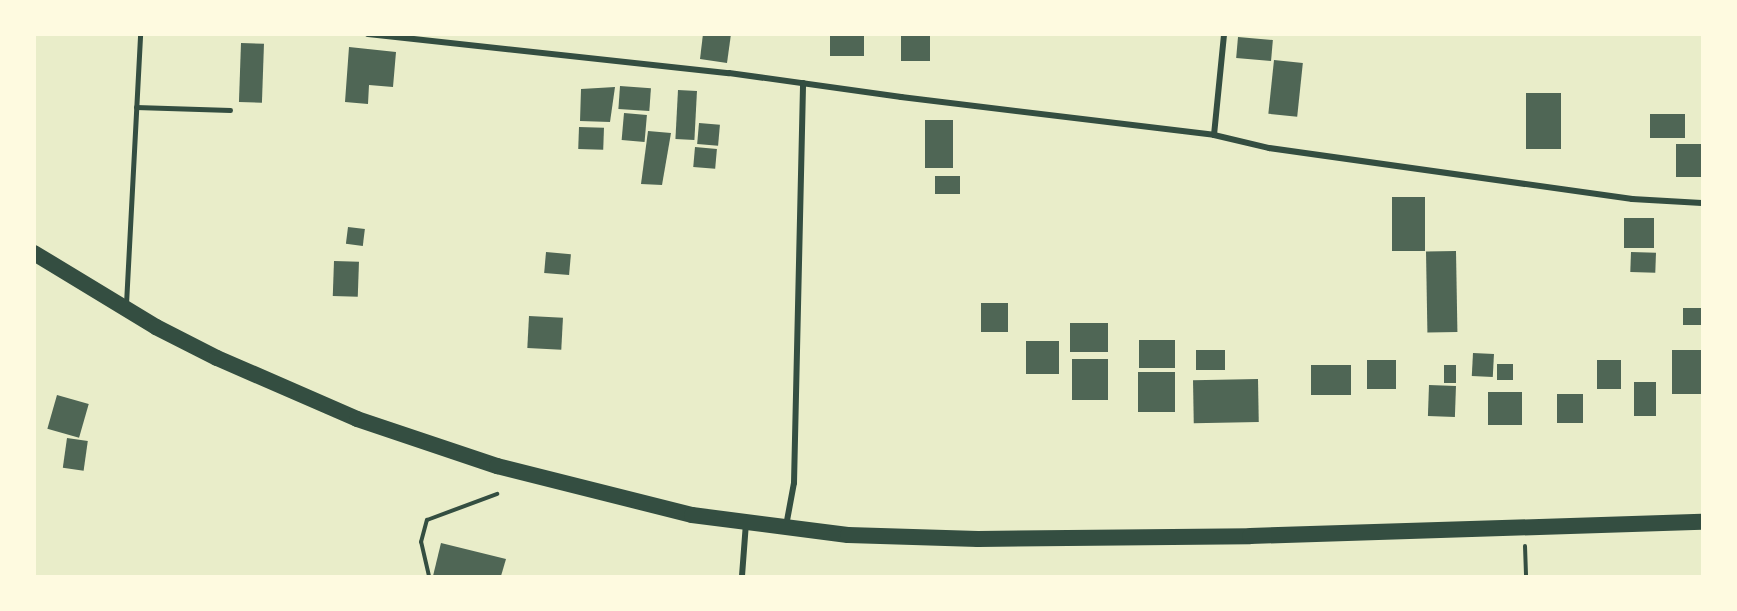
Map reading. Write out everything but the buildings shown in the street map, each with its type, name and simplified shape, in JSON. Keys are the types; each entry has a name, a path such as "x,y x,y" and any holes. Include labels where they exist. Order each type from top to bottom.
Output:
{"highway":[{"path":"34,253 126,310 217,358 357,419 496,466 692,515 848,535 978,539 1251,536 1702,522"}],"street":[{"path":"368,34 803,83 1214,135 1269,148 1326,157 1399,165 1632,199 1702,203"},
{"path":"1214,135 1224,34"},
{"path":"786,528 794,483 803,83"},
{"path":"742,576 746,523"}],"lane":[{"path":"126,310 140,34"},
{"path":"136,107 230,110"}],"path":[{"path":"429,576 421,542 427,520 497,494"},
{"path":"1525,528 1526,576"}]}
